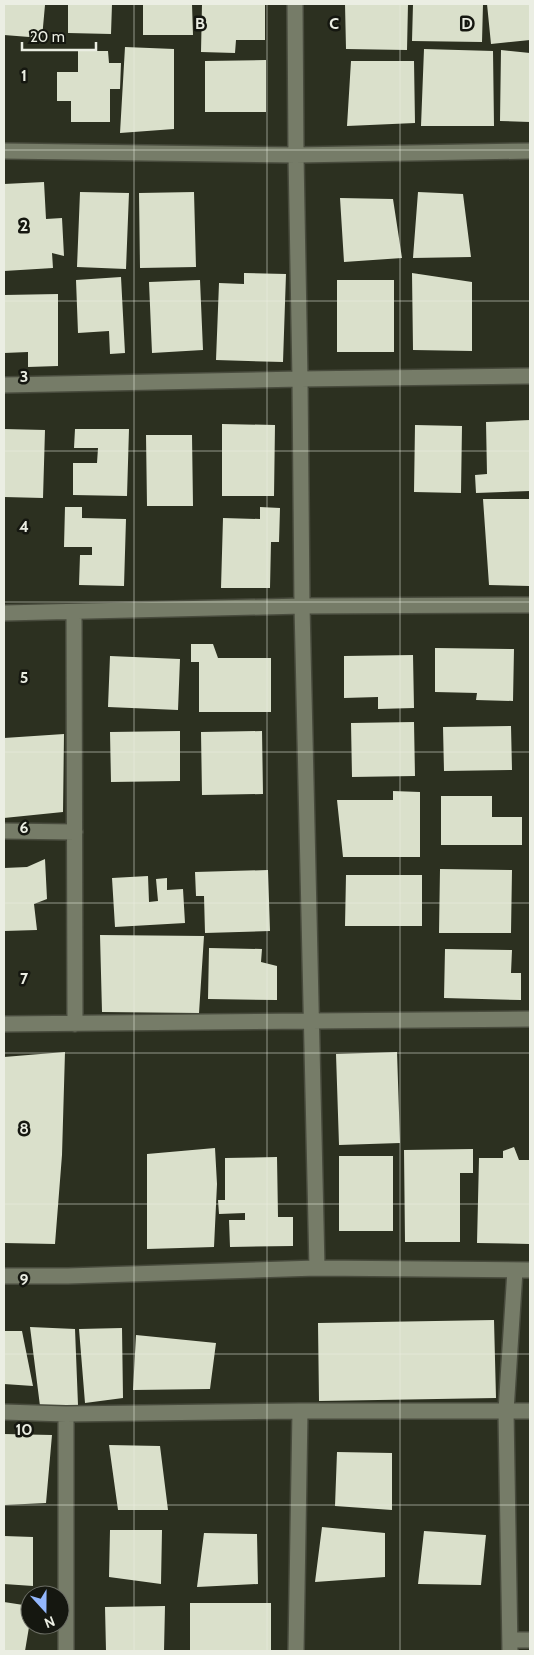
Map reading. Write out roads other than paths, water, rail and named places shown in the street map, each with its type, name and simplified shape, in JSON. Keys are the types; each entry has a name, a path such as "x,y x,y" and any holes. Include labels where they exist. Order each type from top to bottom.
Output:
{"street":[{"path":"295,4 302,606 317,1268"},
{"path":"4,151 296,155 530,151"},
{"path":"4,385 530,376"},
{"path":"4,613 302,606 530,605"},
{"path":"74,612 75,1024"},
{"path":"4,831 75,832"},
{"path":"4,1024 530,1019"},
{"path":"4,1276 68,1276 317,1268 523,1270 506,1411 510,1646 530,1640"},
{"path":"296,1651 300,1411"},
{"path":"4,1412 66,1414 530,1411"},
{"path":"66,1414 66,1651"}]}
